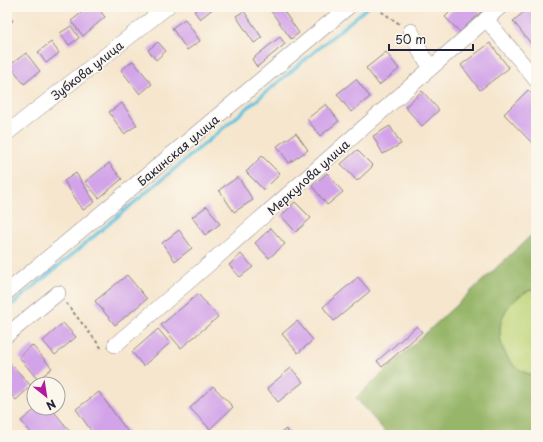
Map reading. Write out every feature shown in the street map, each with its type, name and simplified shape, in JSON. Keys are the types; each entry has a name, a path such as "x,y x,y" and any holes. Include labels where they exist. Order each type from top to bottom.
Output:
{"street":[{"name":"Зубкова улица","path":"7,133 167,7"},
{"name":"Бакинская улица","path":"7,292 348,7"},
{"name":"Меркулова улица","path":"115,345 500,7"},
{"path":"486,19 536,80"},
{"path":"411,31 423,57 432,67"},
{"path":"7,336 58,293"}],"path":[{"path":"378,7 382,12 411,31"},
{"path":"58,293 103,350 115,345"}],"green space":[{"path":"536,231 536,289 530,290 517,298 509,306 504,313 500,327 500,334 503,348 512,364 522,371 536,377 536,435 388,435 356,398"},
{"path":"536,289 536,377 522,371 512,364 506,355 501,342 500,327 504,313 509,306 517,298 530,290"}],"building":[{"path":"89,7 97,7 105,17 83,36 71,21"},
{"path":"200,7 215,7 200,19 194,11"},
{"path":"268,7 281,7 299,33 291,39"},
{"path":"455,7 481,7 483,10 460,32 445,17"},
{"path":"530,7 533,7 536,11 536,50 513,21"},
{"path":"244,11 262,38 254,43 236,16"},
{"path":"7,12 13,21 7,25"},
{"path":"185,19 200,41 187,50 172,28"},
{"path":"71,26 79,38 69,45 60,33"},
{"path":"280,37 285,44 257,67 252,59"},
{"path":"51,42 59,53 46,63 38,52"},
{"path":"158,42 166,51 156,60 148,50"},
{"path":"490,43 509,68 480,90 461,65"},
{"path":"386,52 399,69 379,85 366,68"},
{"path":"26,53 40,71 24,84 10,65"},
{"path":"133,61 152,84 140,94 121,70"},
{"path":"356,79 370,97 351,112 337,94"},
{"path":"528,90 536,98 536,141 533,144 504,114"},
{"path":"422,91 439,110 422,126 405,107"},
{"path":"122,103 137,125 124,134 109,112"},
{"path":"326,104 339,121 320,136 307,119"},
{"path":"390,126 401,144 383,154 373,136"},
{"path":"296,133 308,150 289,163 277,146"},
{"path":"357,150 373,166 357,181 341,164"},
{"path":"262,156 280,174 264,190 246,172"},
{"path":"109,163 122,179 99,198 85,182"},
{"path":"76,173 95,202 83,210 64,181"},
{"path":"327,173 343,192 327,205 312,186"},
{"path":"238,177 253,200 234,212 219,190"},
{"path":"295,202 311,218 296,232 281,216"},
{"path":"207,206 220,224 205,235 192,217"},
{"path":"271,228 285,244 269,258 255,243"},
{"path":"179,230 192,248 175,261 162,243"},
{"path":"241,254 253,267 240,277 229,265"},
{"path":"127,275 147,299 115,325 95,301"},
{"path":"358,277 370,291 334,321 323,307"},
{"path":"198,294 218,317 181,348 161,325"},
{"path":"297,321 313,340 298,353 282,334"},
{"path":"63,323 76,337 55,355 43,341"},
{"path":"417,326 422,332 382,367 377,361"},
{"path":"158,329 170,343 143,366 132,352"},
{"path":"32,345 52,368 43,376 35,376 19,357"},
{"path":"11,364 26,380 26,391 16,400 7,390 7,367"},
{"path":"291,368 303,382 278,402 267,388"},
{"path":"213,386 233,407 210,429 190,408"},
{"path":"99,392 130,435 94,435 76,409"},
{"path":"27,416 58,416 73,435 33,435 21,421"},
{"path":"286,429 291,435 278,435"}],"waterway":[{"path":"7,309 368,7"}]}
